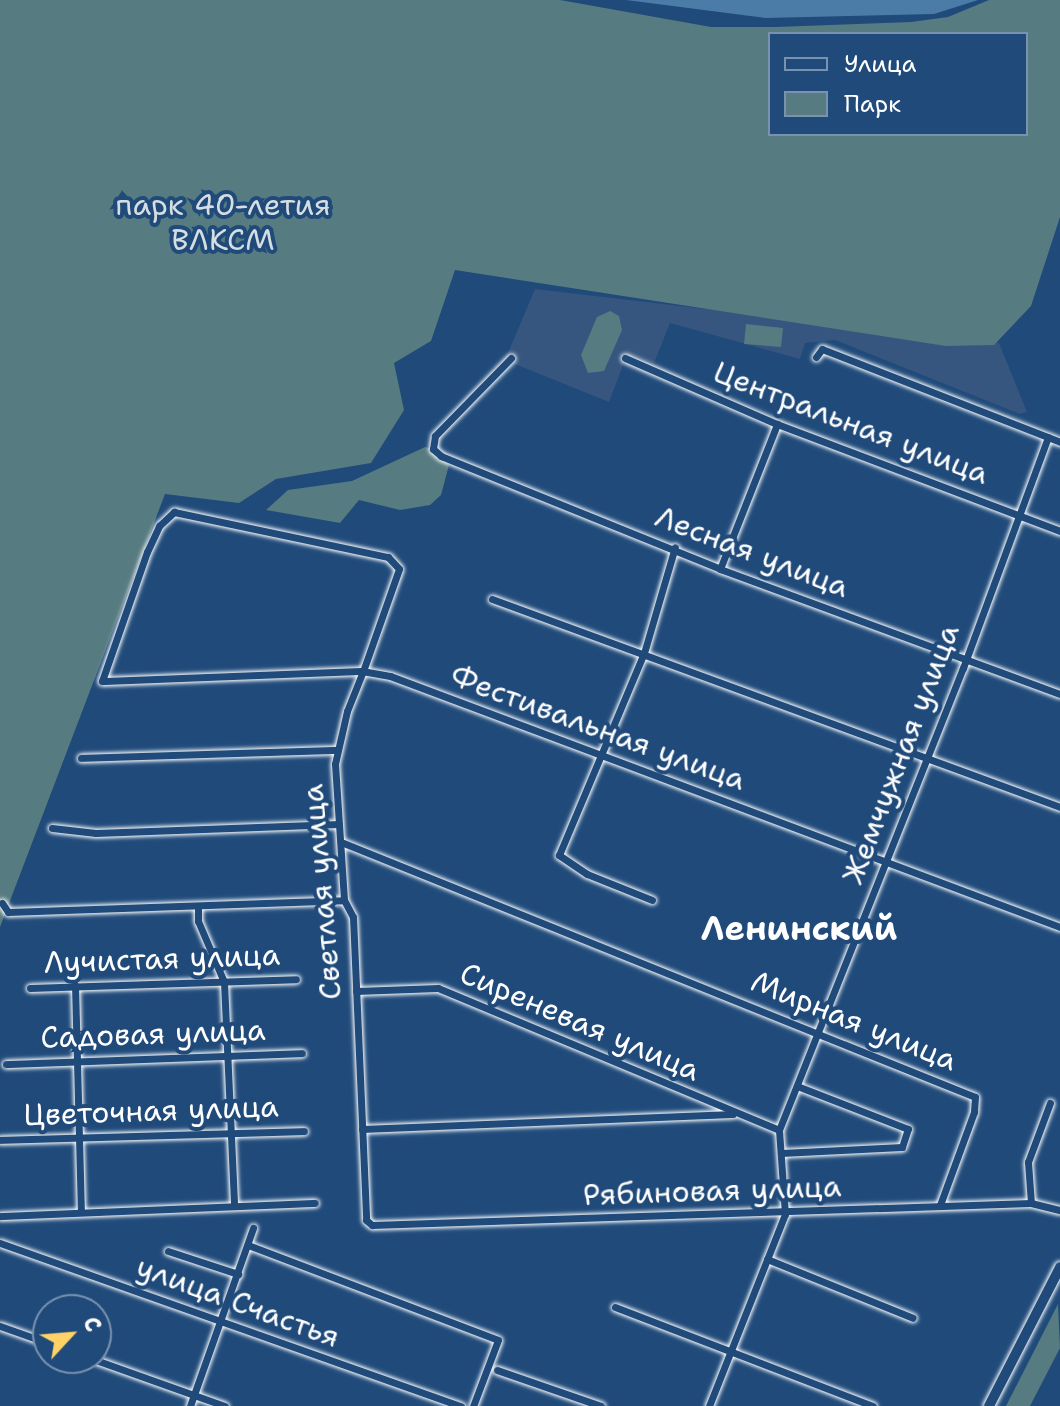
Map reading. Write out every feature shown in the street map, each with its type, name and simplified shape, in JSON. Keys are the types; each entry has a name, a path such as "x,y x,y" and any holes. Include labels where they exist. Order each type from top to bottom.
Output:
{"main road":[{"path":"989,1406 1060,1267"}],"street":[{"path":"816,357 822,349 1060,442"},
{"name":"Лесная улица","path":"511,358 435,436 432,445 450,461 675,547 720,569 1060,694"},
{"name":"Центральная улица","path":"625,358 777,424 1060,531"},
{"path":"720,569 777,424"},
{"name":"Жемчужная улица","path":"779,1130 928,758 963,657 1048,437"},
{"name":"Светлая улица","path":"102,681 147,552 159,526 174,512 388,557 399,569 337,750 344,900 353,917 366,1220"},
{"path":"652,900 561,860 599,753 644,653 675,547"},
{"path":"492,599 1060,807"},
{"name":"Фестивальная улица","path":"102,681 363,671 599,753 1060,927"},
{"path":"81,758 337,750"},
{"path":"52,828 96,833 339,824"},
{"name":"Мирная улица","path":"341,842 975,1097 974,1112 940,1205"},
{"path":"2,903 8,912 344,900"},
{"path":"198,907 198,921 224,982 234,1205"},
{"name":"Лучистая улица","path":"30,988 296,979"},
{"path":"75,985 81,1212"},
{"name":"Сиреневая улица","path":"356,991 438,988 779,1130"},
{"name":"Садовая улица","path":"6,1064 302,1053"},
{"path":"781,1153 902,1147 908,1129 797,1086"},
{"path":"1031,1203 1028,1162 1050,1103"},
{"path":"362,1129 735,1114"},
{"path":"709,1406 785,1214 779,1130"},
{"name":"Цветочная улица","path":"0,1140 304,1131"},
{"path":"0,1216 315,1203"},
{"name":"Рябиновая улица","path":"366,1220 372,1225 785,1214 1031,1203 1060,1210"},
{"path":"190,1406 253,1228"},
{"name":"улица Счастья","path":"0,1243 461,1406"},
{"path":"248,1245 498,1340 473,1406"},
{"path":"168,1251 238,1274"},
{"path":"767,1259 913,1318"},
{"path":"615,1307 732,1349 873,1406"},
{"path":"0,1326 32,1337"},
{"path":"112,1366 225,1406"},
{"path":"497,1370 601,1406"}],"shaded area":[{"path":"626,0 978,0 934,14 765,18"},
{"path":"535,289 999,343 1027,412 1020,414 835,340 805,343 800,359 670,323 654,363 633,355 625,360 609,402 505,360"}],"green space":[{"name":"парк 40-летия ВЛКСМ","path":"0,0 560,0 711,27 776,27 911,22 948,17 989,0 1060,0 1060,217 1031,306 994,345 946,346 455,270 431,341 394,363 404,410 371,463 276,479 239,503 165,494 0,927"},
{"path":"610,311 619,316 622,330 604,371 588,373 581,355 597,317"},
{"path":"746,324 783,328 781,347 744,344"},
{"path":"425,447 435,450 449,465 441,495 430,505 400,510 359,500 340,523 266,510 288,490 352,481"},
{"path":"1058,1304 1060,1348 1030,1406 1006,1406"}],"district":[{"name":"Ленинский","path":"799,929"}]}
